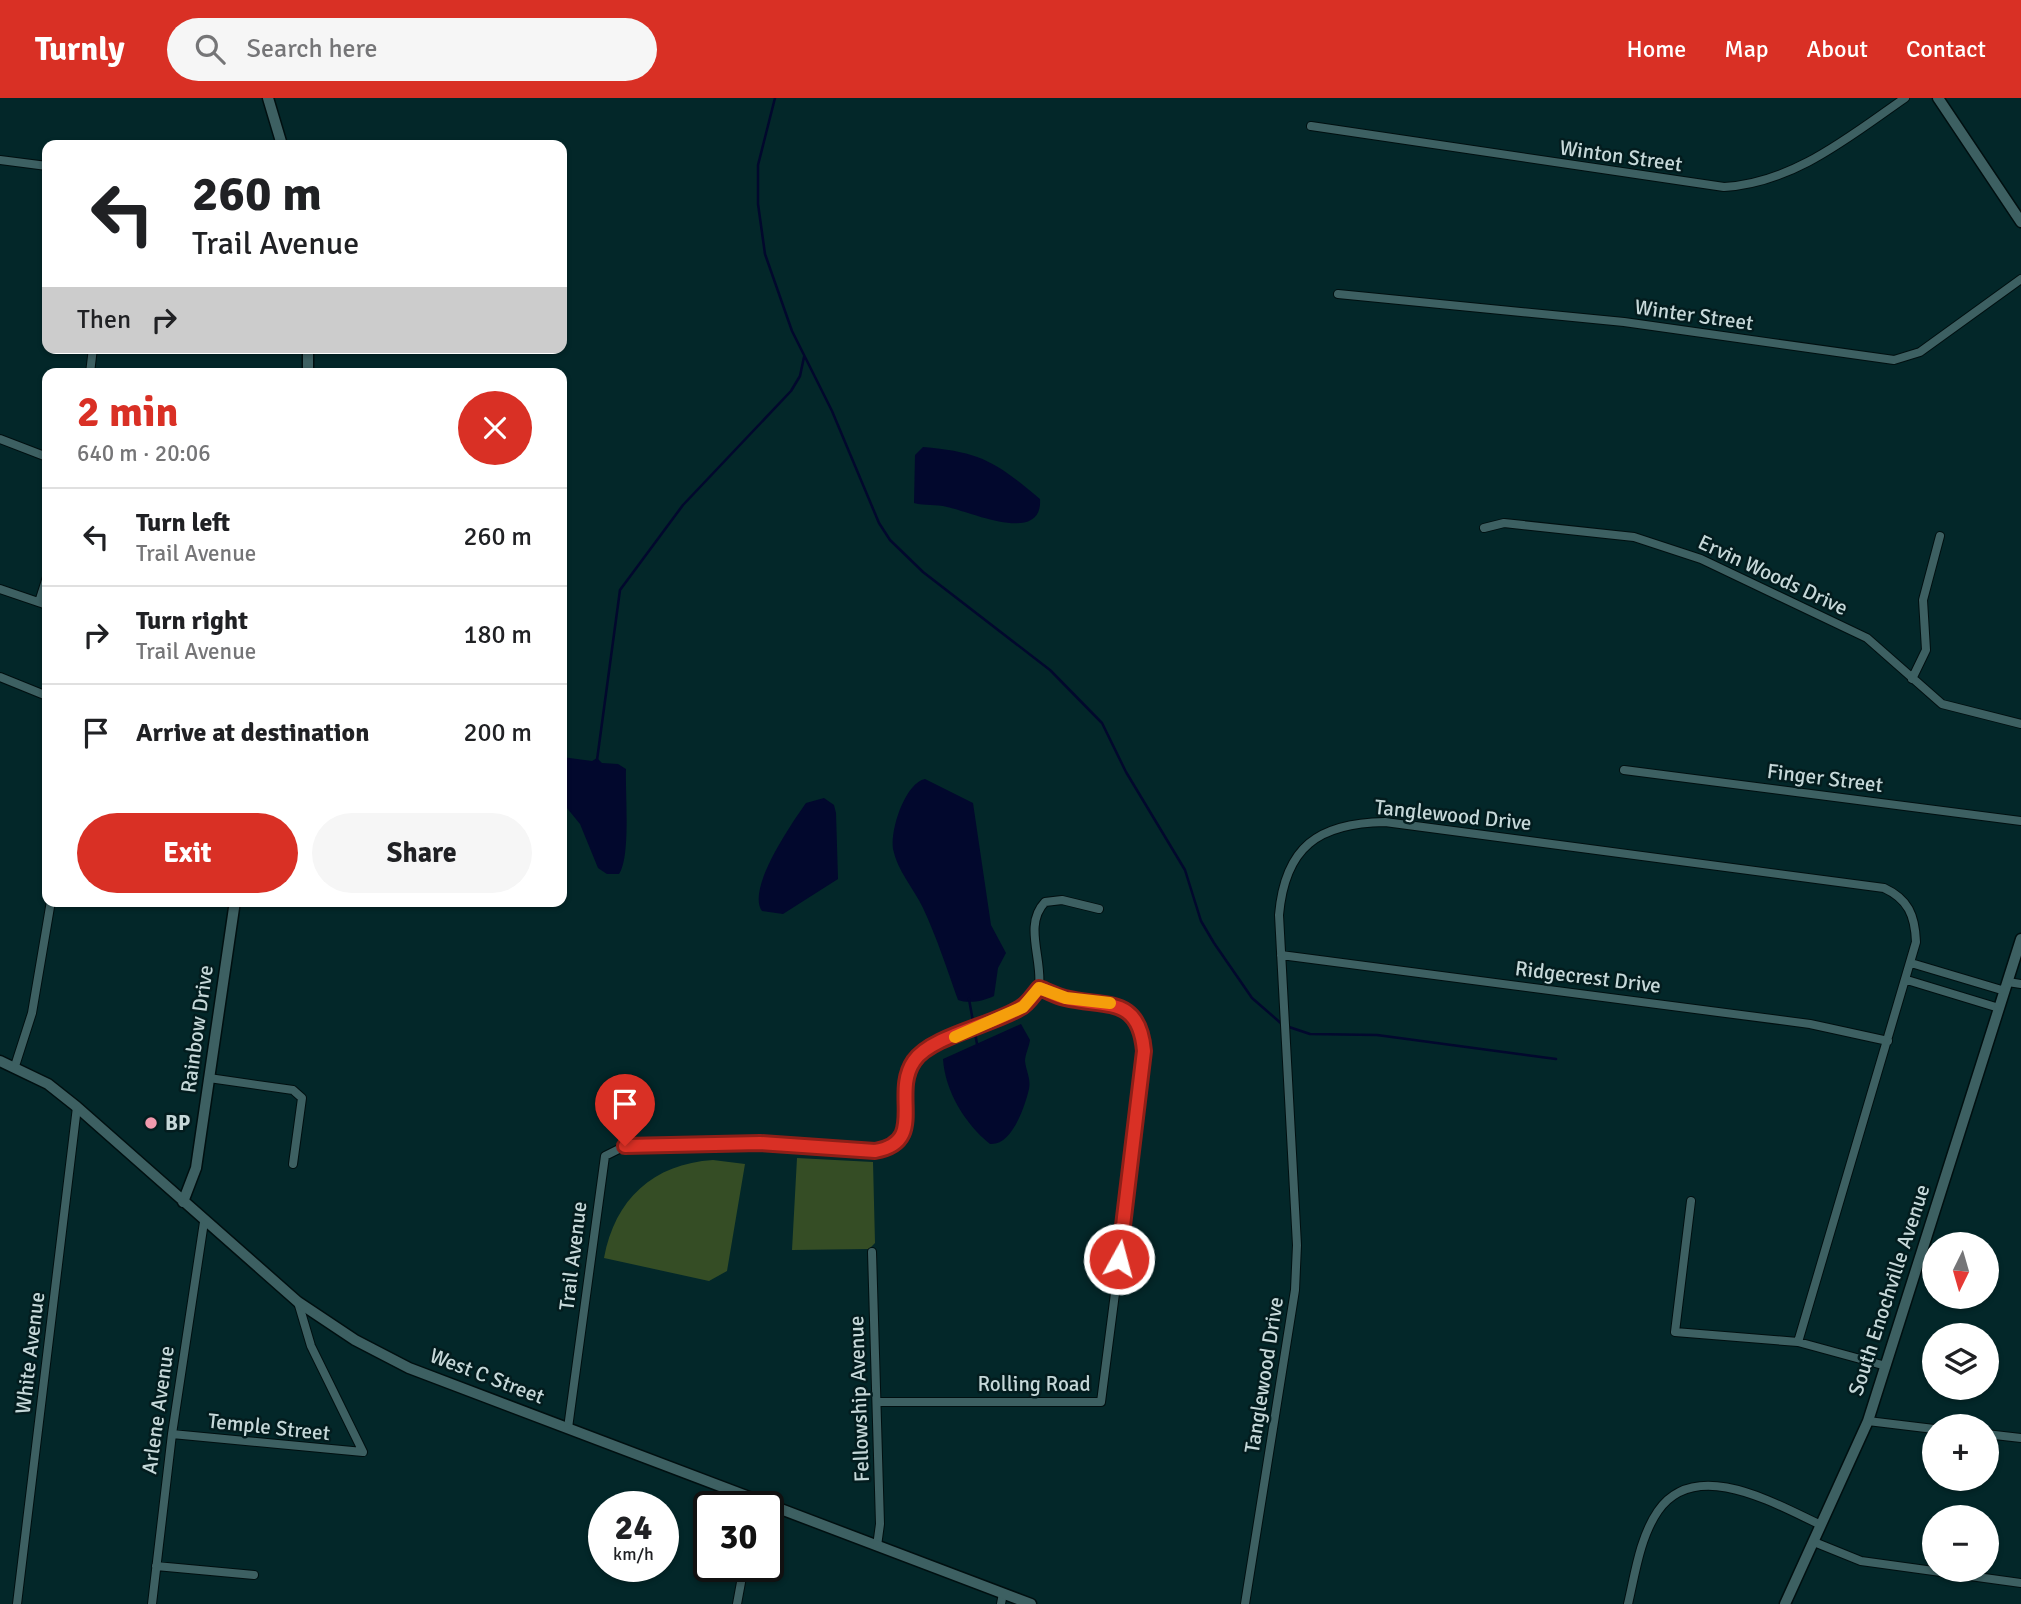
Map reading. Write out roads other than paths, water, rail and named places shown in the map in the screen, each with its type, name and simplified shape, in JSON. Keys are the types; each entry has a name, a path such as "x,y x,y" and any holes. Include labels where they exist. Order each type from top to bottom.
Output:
{"main road":[{"path":"268,98 281,140"},
{"path":"1938,98 2021,222"},
{"name":"Rainbow Drive","path":"183,1202 196,1168 234,907"},
{"name":"South Enochville Avenue","path":"1785,1604 1868,1421 2021,939"},
{"name":"West C Street","path":"0,1061 48,1084 298,1302 355,1339 409,1367 725,1491"},
{"name":"West C Street","path":"784,1513 877,1546 1002,1599 1031,1604"}],"street":[{"name":"Winton Street","path":"1311,126 1724,187 1761,182 1810,161 1905,98"},
{"path":"0,160 42,165"},
{"name":"Winter Street","path":"1338,294 1624,322 1894,360 1920,352 2021,279"},
{"path":"0,439 42,455"},
{"name":"Ervin Woods Drive","path":"1484,528 1504,523 1634,537 1675,549 1867,638 1942,704 2021,724"},
{"path":"1912,679 1926,650 1923,600 1940,536"},
{"path":"0,589 42,604"},
{"path":"0,677 42,694"},
{"name":"Finger Street","path":"1624,770 2021,821"},
{"name":"Tanglewood Drive","path":"1245,1604 1294,1290 1297,1245 1281,891 1289,868 1302,847 1330,831 1359,822 1385,822 1884,888 1898,895 1909,907 1916,922 1916,942 1907,980 1798,1342"},
{"path":"1039,988 1041,973 1034,925 1035,912 1045,902 1062,900 1099,909"},
{"path":"15,1066 32,1013 50,907"},
{"name":"Ridgecrest Drive","path":"1282,954 1810,1024 1888,1041"},
{"path":"1911,963 2006,986 2021,984"},
{"path":"1907,980 1999,1007"},
{"name":"Rolling Road","path":"877,1402 1101,1402 1143,1076 1143,1034 1128,1011 1113,1004 1066,998 1039,988"},
{"name":"Trail Avenue","path":"568,1428 605,1156 625,1146 760,1143 875,1151 891,1148 901,1140 905,1126 908,1073 915,1059 930,1047 1023,1007 1039,988"},
{"path":"209,1078 293,1090 302,1098 293,1164"},
{"name":"White Avenue","path":"17,1604 77,1107"},
{"path":"1691,1201 1675,1332 1798,1342 1886,1366"},
{"name":"Arlene Avenue","path":"152,1604 172,1434 204,1222"},
{"name":"Fellowship Avenue","path":"872,1252 880,1524 877,1546"},
{"name":"Temple Street","path":"172,1434 363,1452 311,1346 298,1302"},
{"path":"1868,1421 1922,1428"},
{"path":"1999,1435 2021,1438"},
{"path":"1628,1604 1638,1560 1657,1512 1670,1497 1687,1490 1724,1487 1743,1491 1821,1525"},
{"path":"1814,1542 1861,1562 2021,1583"},
{"path":"156,1566 254,1576"},
{"path":"737,1604 741,1582"}],"water":[{"path":"923,447 960,452 987,461 1040,499 1038,513 1030,521 1003,522 943,506 914,503 915,455"},
{"path":"567,758 592,761 597,758 602,763 618,764 626,769 625,854 619,874 607,874 598,868 580,824 567,808"},
{"path":"925,779 973,803 991,925 1006,953 998,968 994,996 981,1001 958,1000 928,919 898,864 893,849 900,808 911,789"},
{"path":"824,798 834,805 836,813 838,879 783,914 762,911 759,901 760,888 773,856 806,803"},
{"path":"1021,1024 1030,1040 1025,1061 1029,1089 1021,1114 1011,1132 998,1143 990,1144 972,1127 958,1106 948,1083 943,1059"}],"waterway":[{"path":"775,98 758,165 758,204 765,254 792,331 832,411 879,523 890,540 923,572 1050,670 1102,723 1126,772 1185,870 1201,921 1214,943 1252,998 1283,1025"},
{"path":"597,760 620,590 683,505 791,391 800,376 804,357"},
{"path":"969,999 977,1044"},
{"path":"1289,1027 1310,1034 1377,1035 1556,1059"}],"place":[{"name":"BP","path":"151,1123"}]}
